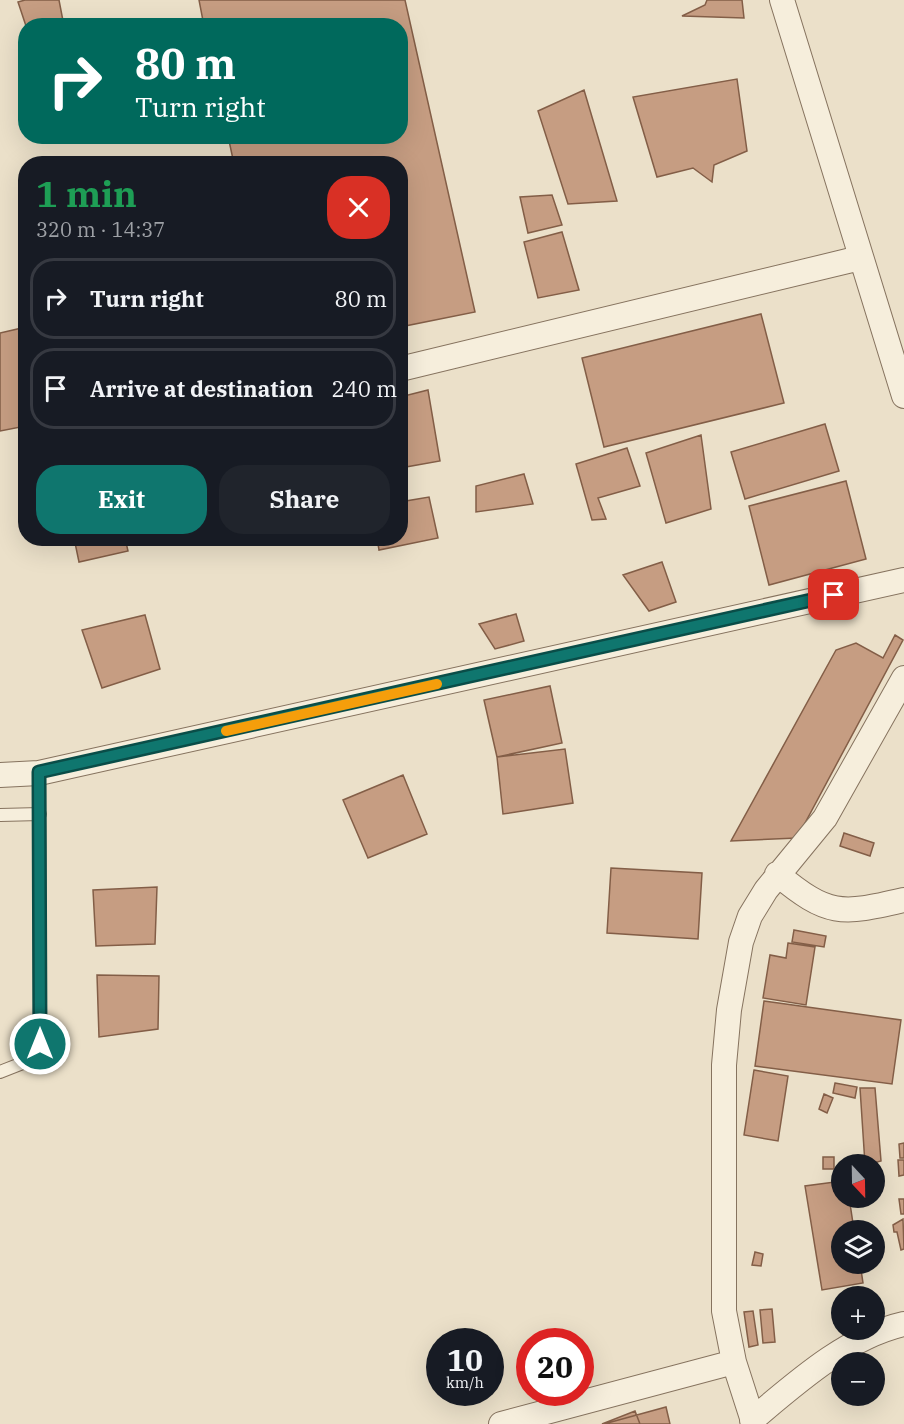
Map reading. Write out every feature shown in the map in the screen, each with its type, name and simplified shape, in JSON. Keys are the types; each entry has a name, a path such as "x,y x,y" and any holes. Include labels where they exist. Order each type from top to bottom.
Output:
{"street":[{"path":"782,0 904,396"},
{"path":"408,367 860,258"},
{"path":"0,775 39,772 904,580"},
{"path":"901,689 825,818 777,874 750,916 741,942 729,1010 724,1065 724,1311 734,1362 753,1422 792,1386 823,1365 884,1329 904,1324"},
{"path":"777,874 816,904 831,909 868,907 904,900"},
{"path":"501,1424 734,1362"}],"lane":[{"path":"0,1072 33,1059 40,1044 39,772"},
{"path":"0,815 39,814"}],"building":[{"path":"59,0 62,18 23,18 18,2"},
{"path":"199,0 405,0 475,312 408,325 408,156 232,156 230,144 408,144 408,18 202,18"},
{"path":"707,0 742,0 744,18 682,16 705,5"},
{"path":"737,79 747,151 714,165 712,182 693,168 657,177 633,97"},
{"path":"584,90 617,201 568,204 538,111"},
{"path":"552,195 562,225 528,233 520,197"},
{"path":"562,232 579,290 538,298 524,242"},
{"path":"761,314 784,403 604,447 582,358"},
{"path":"18,329 18,428 0,431 0,333"},
{"path":"428,390 440,461 408,467 408,395"},
{"path":"825,424 839,471 745,499 731,452"},
{"path":"701,435 711,509 666,523 646,453"},
{"path":"627,448 640,486 598,498 606,519 592,520 576,464"},
{"path":"524,474 533,504 476,512 476,486"},
{"path":"846,481 866,559 769,585 749,506"},
{"path":"429,497 438,538 408,544 408,501"},
{"path":"76,546 127,546 128,551 79,562"},
{"path":"378,546 399,546 379,550"},
{"path":"662,562 676,602 649,611 623,575"},
{"path":"516,614 524,641 495,649 479,624"},
{"path":"145,615 160,669 102,688 82,630"},
{"path":"895,635 903,640 797,838 731,841 836,650 856,643 883,658"},
{"path":"550,686 562,743 497,757 484,700"},
{"path":"565,749 573,803 503,814 497,757"},
{"path":"403,775 427,834 368,858 343,800"},
{"path":"844,833 874,843 870,856 840,846"},
{"path":"611,868 702,873 698,939 607,933"},
{"path":"157,887 155,944 96,946 93,890"},
{"path":"794,930 826,936 824,947 792,942"},
{"path":"788,943 815,947 806,1005 763,998 770,955 786,958"},
{"path":"97,975 159,976 158,1029 99,1037"},
{"path":"764,1001 901,1020 892,1084 755,1066"},
{"path":"754,1070 788,1076 778,1141 744,1135"},
{"path":"835,1083 857,1087 855,1098 833,1093"},
{"path":"860,1088 875,1088 880,1154 864,1154"},
{"path":"824,1094 833,1098 827,1113 819,1109"},
{"path":"904,1143 904,1158 900,1158 899,1144"},
{"path":"823,1157 831,1157 831,1169 823,1169"},
{"path":"898,1160 904,1160 904,1175 899,1176"},
{"path":"831,1182 831,1208 851,1208 852,1220 831,1220 831,1274 862,1274 863,1283 831,1286 831,1288 822,1290 805,1186"},
{"path":"899,1199 904,1199 904,1214 901,1214"},
{"path":"903,1219 904,1249 901,1250 893,1225"},
{"path":"755,1252 763,1254 761,1266 752,1265"},
{"path":"772,1309 775,1342 763,1343 760,1310"},
{"path":"753,1311 758,1345 749,1347 744,1312"},
{"path":"666,1407 670,1424 604,1424"},
{"path":"635,1411 640,1424 602,1424"}],"slow traffic":[{"path":"226,731 437,684"}],"route":[{"path":"40,1044 39,772 834,595"}]}
